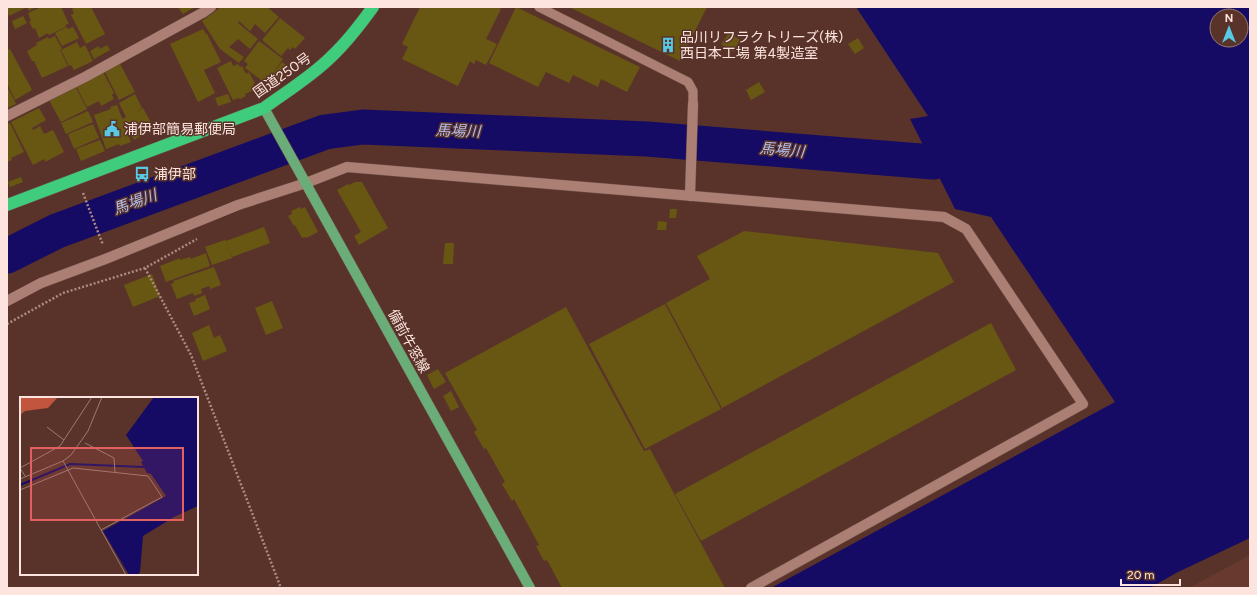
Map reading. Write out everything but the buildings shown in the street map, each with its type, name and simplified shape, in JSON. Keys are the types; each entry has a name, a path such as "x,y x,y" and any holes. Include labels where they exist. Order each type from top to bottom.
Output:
{"highway":[{"name":"国道250号","path":"7,205 264,108 301,82 331,58 360,25 372,7"}],"main road":[{"name":"備前牛窓線","path":"264,108 530,588"}],"street":[{"path":"7,116 85,77 211,7"},
{"path":"690,192 693,104"},
{"path":"7,301 41,283 108,258 238,205 347,167 690,192 944,217 966,229 1084,404 751,588"}],"lane":[{"path":"539,7 688,82 693,91 693,104"}],"path":[{"path":"82,191 104,248"},
{"path":"7,324 63,293 145,268 200,238"},
{"path":"145,268 191,355 281,588"}],"shaded area":[{"path":"856,7 1250,7 1250,538 1176,573 1150,588 771,588 1115,402 991,217 955,209 910,119 928,116"},
{"path":"1250,555 1250,588 1189,588"}],"waterway":[{"name":"馬場川","path":"7,256 57,231 325,132 363,127 647,139 933,162"}],"place":[{"name":"品川リフラクトリーズ(株) 西日本工場 第4製造室","path":"668,45"},
{"name":"浦伊部簡易郵便局","path":"112,129"},
{"name":"浦伊部","path":"142,174"}]}
